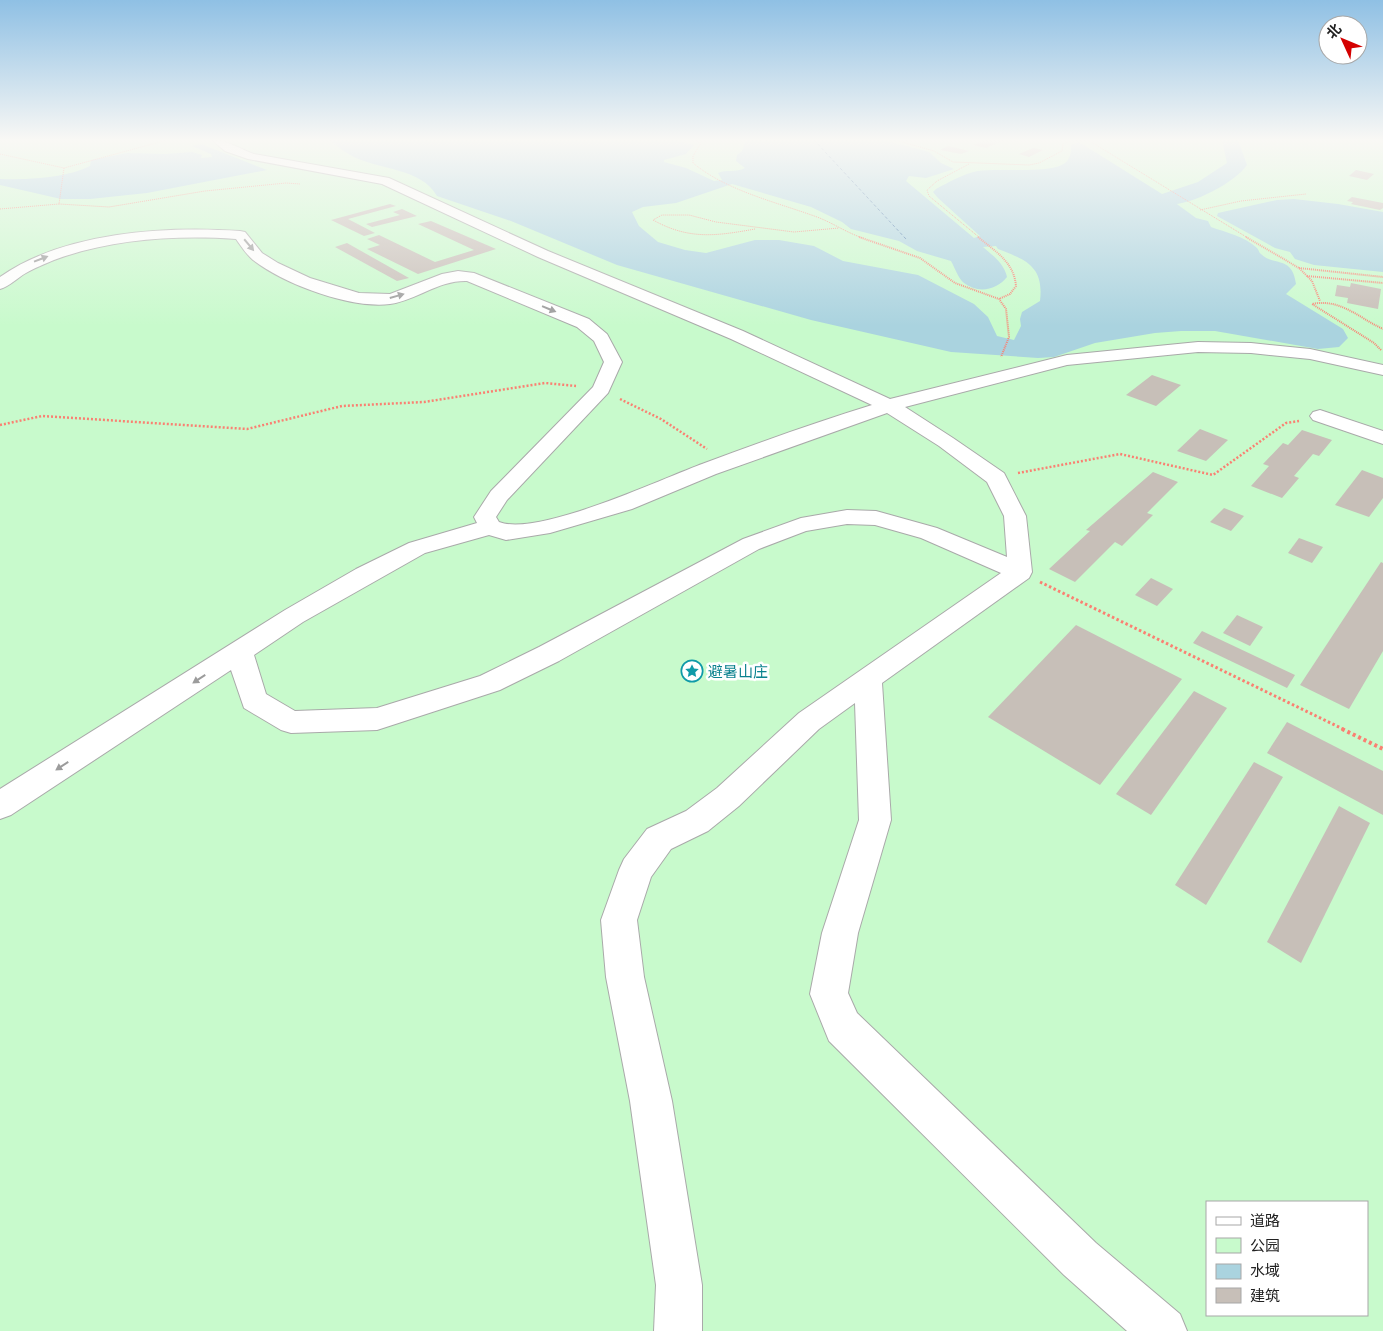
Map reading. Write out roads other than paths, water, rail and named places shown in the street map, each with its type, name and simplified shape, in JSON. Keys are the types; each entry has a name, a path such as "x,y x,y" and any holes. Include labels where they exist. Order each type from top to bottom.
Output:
{"lane":[{"path":"431,202 543,254 737,335 888,406 946,442 996,478 1015,516 1020,572"},
{"path":"0,284 20,268 68,250 174,234 220,233 240,235 260,258 299,279 352,296 390,299 441,278 456,275 469,276 583,323 601,338 613,362 601,389 499,496 485,517 490,527"},
{"path":"0,806 294,616 365,575 408,553 490,527 506,533 550,526 624,504 727,462 837,422 984,379 1067,360 1178,348 1251,348 1310,354 1383,370"},
{"path":"1320,416 1383,438"},
{"path":"240,652 254,700 291,722 377,718 490,683 549,654 641,602 751,544 801,525 846,518 876,518 929,533 1020,572"},
{"path":"678,1331 677,1275 651,1101 625,977 619,920 636,870 659,839 697,821 728,797 809,721 1020,572"},
{"path":"868,680 874,820 840,933 829,994 843,1028 1080,1259 1164,1331"}],"water":[{"path":"455,202 679,202 643,207 632,212 639,226 658,242 685,250 706,253 755,240 779,240 814,246 843,261 918,275 974,304 988,317 997,336 1014,340 1021,326 1022,312 1040,301 1041,289 1039,280 1031,266 1025,261 998,249 996,246 983,247 1001,264 1007,277 993,288 975,289 962,281 951,261 917,251 899,241 851,229 842,222 811,207 794,202 931,202 974,238 980,236 943,202 1174,202 1196,218 1208,221 1211,227 1235,235 1252,244 1266,258 1287,265 1294,275 1296,284 1286,294 1343,329 1348,338 1339,347 1318,349 1215,331 1181,331 1155,333 1095,343 1054,357 1038,358 951,352 811,320 617,265 511,221"},
{"path":"1267,202 1321,202 1383,212 1383,272 1314,265 1295,259 1290,252 1275,248 1217,216 1218,213"}],"place":[{"name":"避暑山庄","path":"692,671"}]}
